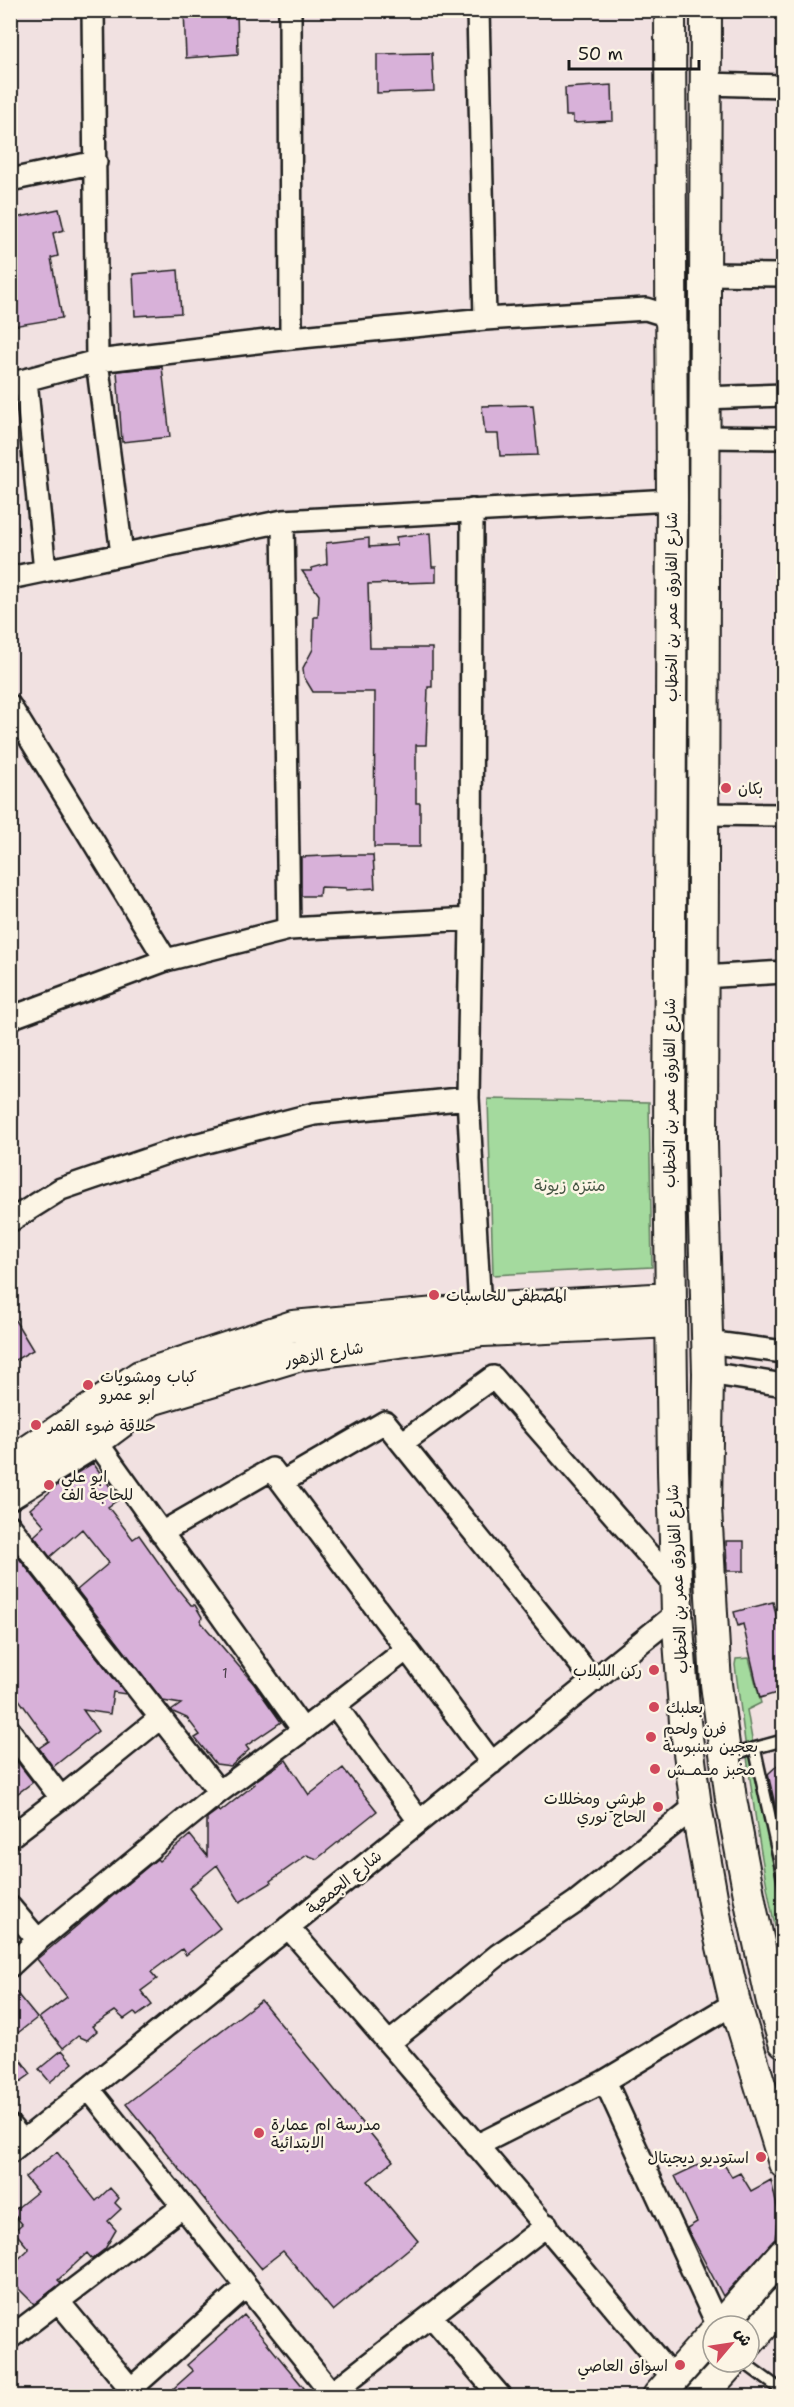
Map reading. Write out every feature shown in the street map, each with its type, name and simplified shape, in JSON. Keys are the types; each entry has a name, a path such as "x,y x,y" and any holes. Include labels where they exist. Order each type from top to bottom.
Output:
{"main road":[{"name":"شارع الفاروق عمر بن الخطاب","path":"670,10 672,500 669,1143 677,1600 685,1722 696,1806 717,1925 735,2003 783,2163"},
{"path":"706,10 702,1143 708,1374 706,1508 715,1673 738,1842 772,2002 783,2042"},
{"path":"671,330 704,332"},
{"name":"شارع الزهور","path":"12,1458 140,1376 293,1326 480,1309 671,1310"},
{"name":"شارع الزهور","path":"10,1494 96,1441 151,1400 301,1355 483,1330 671,1310"},
{"path":"293,1326 301,1355"},
{"path":"730,2314 783,2253"},
{"path":"761,2328 783,2302"},
{"path":"666,2388 701,2348"},
{"path":"701,2397 721,2374"}],"street":[{"path":"93,10 98,361 122,554"},
{"path":"290,10 291,338"},
{"path":"478,10 485,319"},
{"path":"706,84 783,86"},
{"path":"10,180 96,162"},
{"path":"704,274 783,275"},
{"path":"45,571 18,382 98,361 291,338 485,319 646,309 663,314 671,330"},
{"path":"704,398 783,395"},
{"path":"703,437 783,438"},
{"path":"10,578 283,520 672,500"},
{"path":"472,510 468,1098 480,1309"},
{"path":"283,520 289,929"},
{"path":"10,706 166,960"},
{"path":"703,814 783,815"},
{"path":"10,1018 166,960 289,929 471,919"},
{"path":"703,978 783,972"},
{"path":"10,1221 61,1189 183,1148 314,1114 468,1098"},
{"path":"707,1342 783,1352"},
{"path":"708,1374 783,1385"},
{"path":"402,1443 493,1377 677,1600"},
{"path":"282,1482 385,1422 594,1681"},
{"path":"96,1441 303,1730"},
{"path":"161,1533 272,1469 492,1763"},
{"path":"10,1526 219,1792"},
{"name":"شارع الجمعية","path":"15,2140 89,2089 594,1681 677,1600"},
{"path":"10,1966 38,1940 219,1792 407,1649"},
{"path":"335,1705 419,1821"},
{"path":"10,1837 160,1718"},
{"path":"10,1731 61,1798"},
{"path":"389,2043 498,1955 576,1902 696,1806"},
{"path":"10,1907 38,1940"},
{"path":"288,1928 547,2225 666,2388"},
{"path":"476,2146 605,2081 735,2003"},
{"path":"605,2081 713,2314"},
{"path":"89,2089 331,2396 547,2225"},
{"path":"10,2338 182,2207"},
{"path":"58,2301 127,2393 245,2287"},
{"path":"432,2317 500,2397"}],"lane":[{"path":"726,1756 783,1740"},
{"path":"755,1749 783,1882"},
{"path":"759,2374 783,2392"}],"green space":[{"name":"منتزه زيونة","path":"488,1099 649,1102 652,1267 493,1275"},
{"path":"749,1658 761,1703 747,1710 783,1921 783,1961 761,1851 735,1665 736,1659"}],"building":[{"path":"184,10 237,10 238,54 186,58"},
{"path":"432,53 434,91 377,93 377,54"},
{"path":"612,85 613,121 573,123 573,116 566,116 565,88"},
{"path":"59,209 64,230 53,233 58,256 51,258 62,318 13,326 10,310 10,219"},
{"path":"178,270 181,313 135,316 133,274"},
{"path":"162,367 170,437 122,442 117,371"},
{"path":"533,405 538,455 500,456 498,434 485,434 482,406"},
{"path":"430,533 432,567 436,567 436,582 368,584 370,648 432,648 432,687 428,687 426,745 416,745 416,803 420,803 420,847 374,847 375,692 313,692 304,677 303,668 313,649 314,617 318,617 319,595 302,571 311,571 312,568 327,564 326,543 369,538 369,547 397,545 396,537"},
{"path":"373,855 375,888 346,890 346,888 320,887 319,896 301,896 301,857"},
{"path":"10,1312 33,1350 10,1363"},
{"path":"93,1463 119,1499 108,1507 133,1539 139,1535 173,1583 191,1605 195,1605 202,1617 201,1622 254,1684 281,1722 246,1746 249,1750 231,1766 216,1764 195,1738 200,1735 187,1718 171,1711 181,1704 163,1701 77,1590 109,1563 82,1529 50,1557 34,1536 45,1526 30,1509 59,1484"},
{"path":"726,1541 744,1541 744,1571 727,1571"},
{"path":"10,1547 126,1694 113,1692 110,1714 83,1710 98,1731 53,1767 39,1748 49,1741 10,1687"},
{"path":"773,1602 783,1643 783,1679 780,1680 783,1691 760,1698 743,1624 738,1626 734,1612"},
{"path":"12,1755 33,1782 10,1799 10,1756"},
{"path":"286,1760 309,1795 343,1768 377,1811 317,1859 307,1855 270,1881 271,1883 240,1902 217,1865 189,1888 220,1928 186,1955 182,1949 151,1972 157,1979 141,1991 152,2005 137,2016 134,2012 124,2019 115,2011 92,2026 97,2031 87,2040 78,2036 63,2048 39,2018 67,1997 37,1959 157,1859 159,1861 190,1835 207,1856 207,1818 218,1810 220,1812 255,1784 254,1782"},
{"path":"783,1760 783,1822 779,1822 768,1774"},
{"path":"10,1985 37,2018 10,2039"},
{"name":"مدرسة ام عمارة الابتدائية","path":"261,2000 393,2161 368,2181 418,2241 333,2311 283,2251 261,2268 126,2104"},
{"path":"10,2045 31,2074 10,2089"},
{"path":"62,2050 73,2063 50,2082 39,2069"},
{"path":"57,2152 96,2201 110,2188 119,2198 115,2203 121,2209 108,2221 116,2230 105,2249 92,2259 87,2253 58,2280 61,2283 34,2304 10,2280 10,2267 29,2249 14,2231 22,2224 12,2212 37,2192 25,2177"},
{"path":"713,2158 719,2166 725,2166 732,2177 740,2173 751,2191 771,2180 778,2211 775,2239 723,2296 687,2228 697,2222 675,2176"},
{"path":"244,2315 304,2388 293,2397 164,2397 193,2371 187,2365"}],"place":[{"name":"بكان","path":"726,788"},
{"name":"المصطفى للحاسبات","path":"434,1295"},
{"name":"كباب ومشويات ابو عمرو","path":"88,1385"},
{"name":"حلاقة ضوء القمر","path":"36,1425"},
{"name":"ابو علي للحاجة الف","path":"49,1485"},
{"name":"ركن اللبلاب","path":"654,1670"},
{"name":"بعلبك","path":"654,1707"},
{"name":"فرن ولحم بعجين سنبوسة","path":"651,1737"},
{"name":"مخبز مــمــش","path":"655,1769"},
{"name":"طرشي ومخللات الحاج نوري","path":"658,1807"},
{"name":"مدرسة ام عمارة الابتدائية","path":"259,2133"},
{"name":"استوديو ديجيتال","path":"761,2157"},
{"name":"اسواق العاصي","path":"680,2365"}]}
